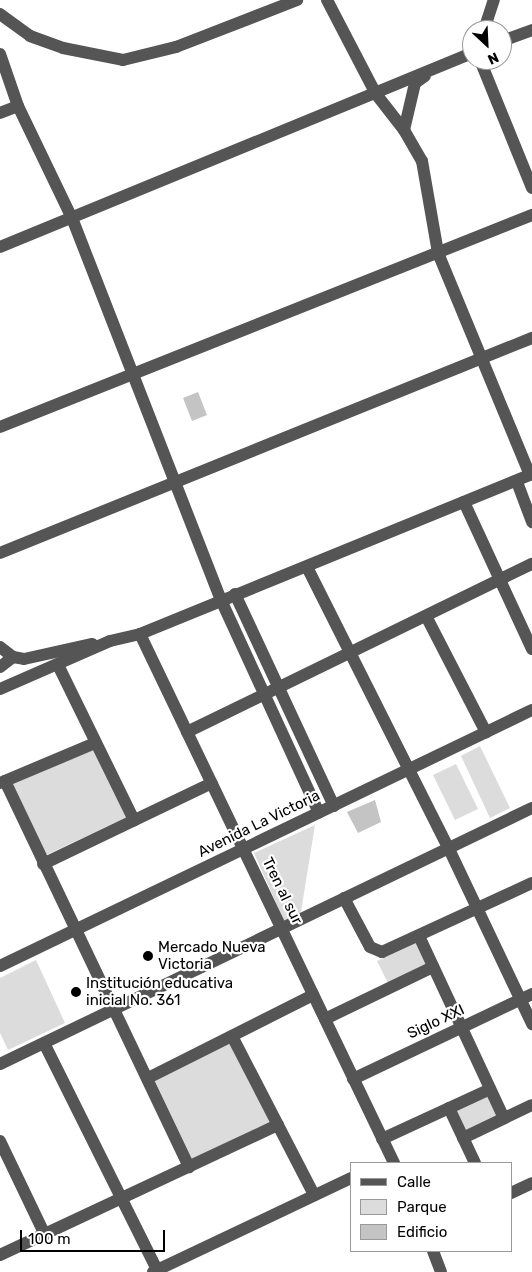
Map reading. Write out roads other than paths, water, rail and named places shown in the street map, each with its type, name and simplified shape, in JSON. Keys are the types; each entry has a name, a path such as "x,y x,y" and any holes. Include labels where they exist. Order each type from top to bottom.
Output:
{"street":[{"path":"0,14 30,36 63,48 123,60 176,47 297,0"},
{"path":"0,667 12,658 36,659 140,634 235,594 517,482 531,474 438,253 422,161 404,130 376,94 327,0"},
{"path":"487,20 494,0"},
{"path":"512,38 532,30"},
{"path":"0,54 18,106 72,218 221,600 319,813"},
{"path":"0,247 462,57"},
{"path":"404,130 415,83 433,70"},
{"path":"484,70 532,188"},
{"path":"0,113 18,106"},
{"path":"0,427 532,215"},
{"path":"0,553 532,338"},
{"path":"517,482 532,522"},
{"path":"464,502 498,580 532,649"},
{"path":"187,732 532,564"},
{"path":"307,567 478,909 526,996 532,1024"},
{"path":"235,594 280,686 334,806"},
{"path":"426,616 486,732"},
{"name":"Tren al sur","path":"140,634 382,1140 388,1162"},
{"path":"0,689 110,641"},
{"path":"0,647 12,658"},
{"path":"58,665 134,820"},
{"name":"Avenida La Victoria","path":"1,963 74,930 532,710"},
{"path":"95,743 2,782 148,1078 189,1167"},
{"path":"43,864 212,783"},
{"path":"0,1064 532,808"},
{"path":"344,898 370,947 375,951 382,952 532,883"},
{"path":"419,936 460,1028 504,1118"},
{"path":"324,1019 433,967"},
{"path":"148,1078 313,995"},
{"name":"Siglo XXI","path":"353,1079 526,996"},
{"path":"232,1036 314,1196"},
{"path":"44,1043 155,1271 350,1178"},
{"path":"382,1140 490,1089"},
{"path":"463,1138 532,1105"},
{"path":"449,1108 475,1162"},
{"path":"0,1255 45,1236 278,1125"},
{"path":"1,1147 45,1236"},
{"path":"512,1193 532,1183"},
{"path":"433,1252 441,1272"}],"place":[{"name":"Mercado Nueva Victoria","path":"148,956"},
{"name":"Institución educativa inicial No. 361","path":"76,992"}]}
